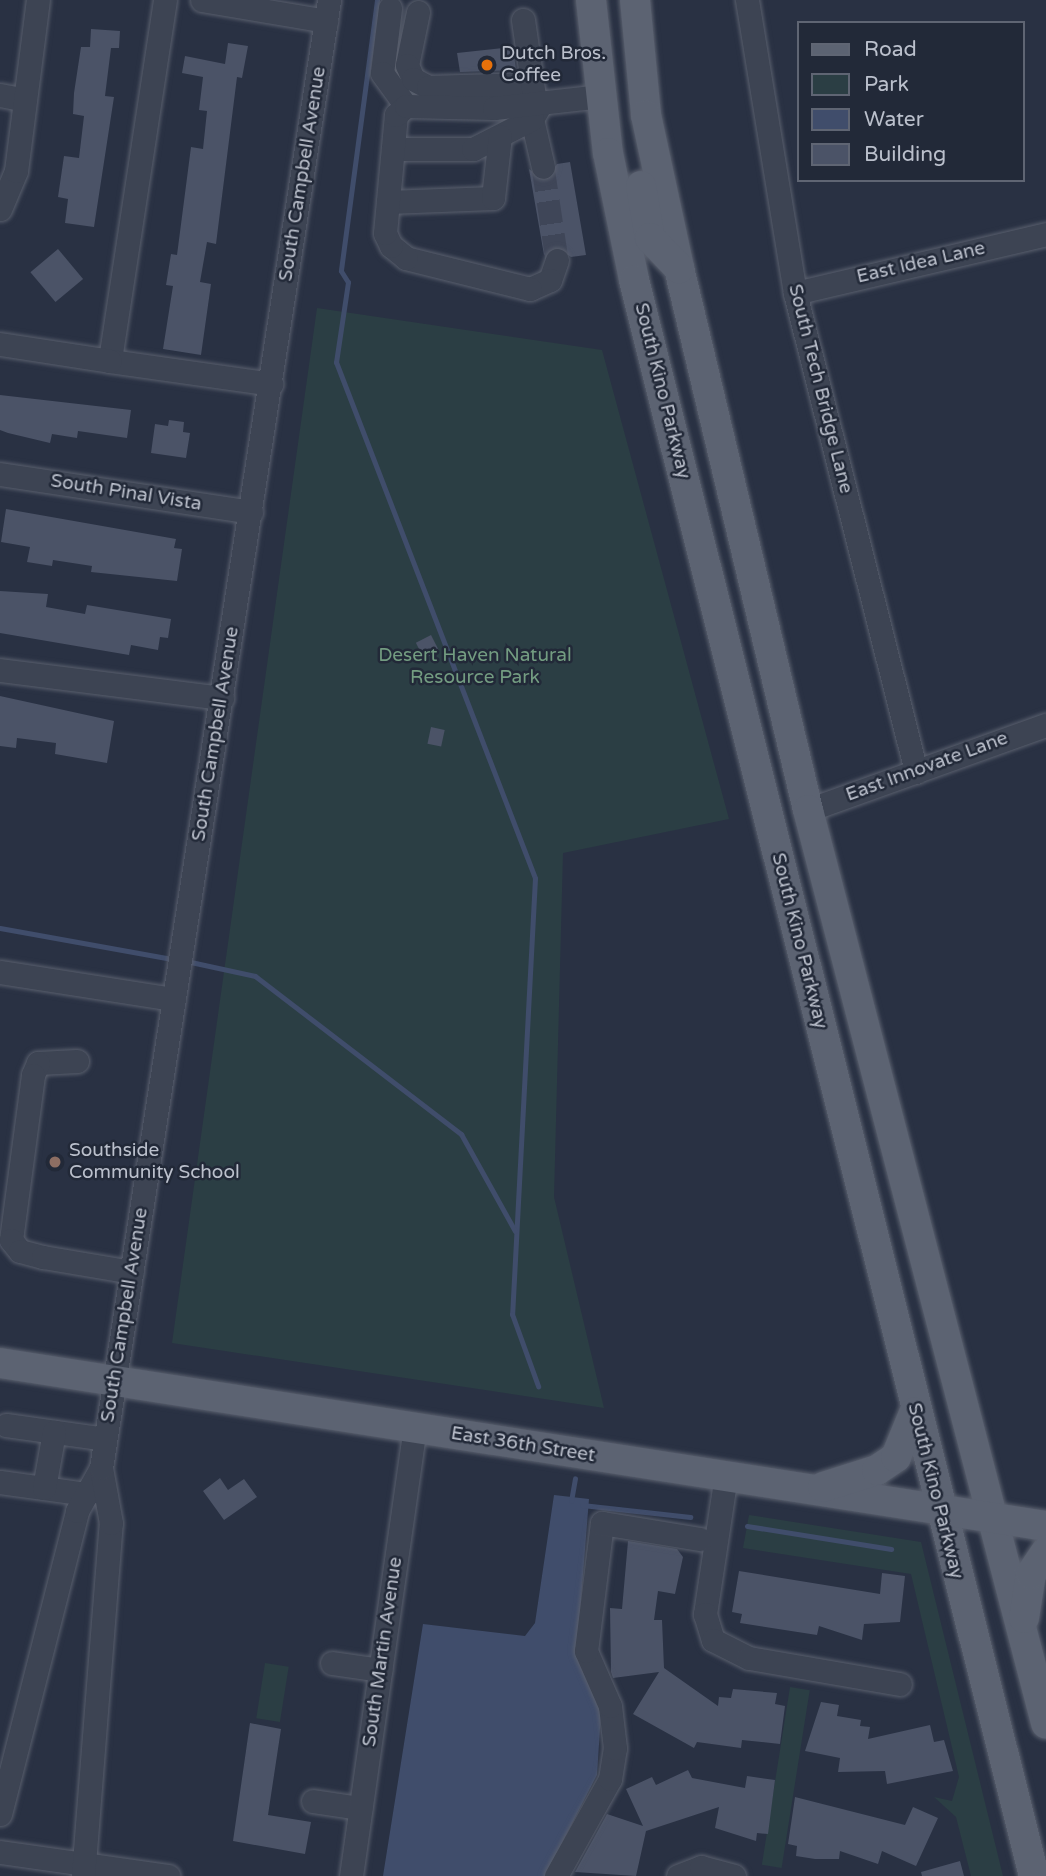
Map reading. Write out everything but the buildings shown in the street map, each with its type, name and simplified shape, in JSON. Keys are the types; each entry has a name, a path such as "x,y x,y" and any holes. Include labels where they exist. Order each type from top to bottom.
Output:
{"main road":[{"name":"South Kino Parkway","path":"591,0 601,96 634,280 939,1510 1034,1876"},
{"path":"635,0 646,115 679,268 808,810 1046,1723"},
{"path":"601,96 625,100 650,238 679,268"},
{"name":"East 36th Street","path":"0,1363 1046,1526"},
{"path":"810,1489 839,1485 896,1457 914,1409"},
{"path":"1023,1633 1031,1574 1046,1552"}],"street":[{"path":"3,216 16,172 38,0"},
{"path":"110,361 165,0"},
{"path":"202,0 328,10"},
{"name":"South Tech Bridge Lane","path":"747,0 795,293 916,772"},
{"path":"390,8 382,73 406,106"},
{"name":"South Campbell Avenue","path":"0,1814 87,1494 101,1468 328,10"},
{"path":"418,12 407,65 412,79 428,87 535,102"},
{"path":"523,20 543,167"},
{"path":"0,95 25,100"},
{"path":"557,260 550,280 530,289 406,258 386,233 396,115 406,106 535,102 601,96"},
{"path":"393,149 473,149 500,136 535,102"},
{"path":"388,202 493,198 500,136"},
{"name":"East Idea Lane","path":"795,293 1046,234"},
{"path":"0,344 271,384"},
{"name":"South Pinal Vista","path":"0,474 251,512"},
{"path":"0,670 222,698"},
{"name":"East Innovate Lane","path":"808,810 1046,725"},
{"path":"0,972 172,999"},
{"path":"77,1061 38,1063 33,1075 11,1240 43,1257 132,1272"},
{"path":"6,1425 106,1438"},
{"name":"South Martin Avenue","path":"351,1876 415,1429"},
{"path":"44,1488 54,1432"},
{"name":"South Campbell Avenue","path":"84,1869 111,1523 101,1468"},
{"path":"726,1475 705,1614 713,1648 749,1658 900,1684"},
{"path":"0,1482 87,1494"},
{"path":"556,1876 610,1779 615,1748 610,1706 586,1651 602,1523 700,1539"},
{"path":"332,1663 380,1670"},
{"path":"313,1801 360,1808"},
{"path":"0,1852 84,1869 168,1876"},
{"path":"690,1867 734,1876"}],"green space":[{"name":"Desert Haven Natural Resource Park","path":"317,308 602,350 729,819 563,853 554,1197 604,1408 172,1343"},
{"path":"749,1515 921,1542 1003,1876 971,1876 956,1817 934,1797 952,1801 959,1777 911,1574 743,1548"},
{"path":"265,1663 289,1667 280,1722 256,1718"},
{"path":"790,1687 810,1690 782,1868 762,1865"}],"water":[{"path":"554,1495 589,1499 577,1650 601,1713 597,1775 545,1876 383,1876 423,1624 525,1636 535,1623"}],"waterway":[{"path":"377,0 341,271 348,282 336,362 535,878 512,1314 538,1386"},
{"path":"0,928 173,959"},
{"path":"186,961 255,976 461,1134 515,1231"},
{"path":"571,1501 575,1478"},
{"path":"582,1505 690,1517"},
{"path":"747,1526 891,1549"}],"tunnel":[{"path":"543,167 557,260"}],"place":[{"name":"Dutch Bros. Coffee","path":"487,65"},
{"name":"Southside Community School","path":"55,1162"}]}
